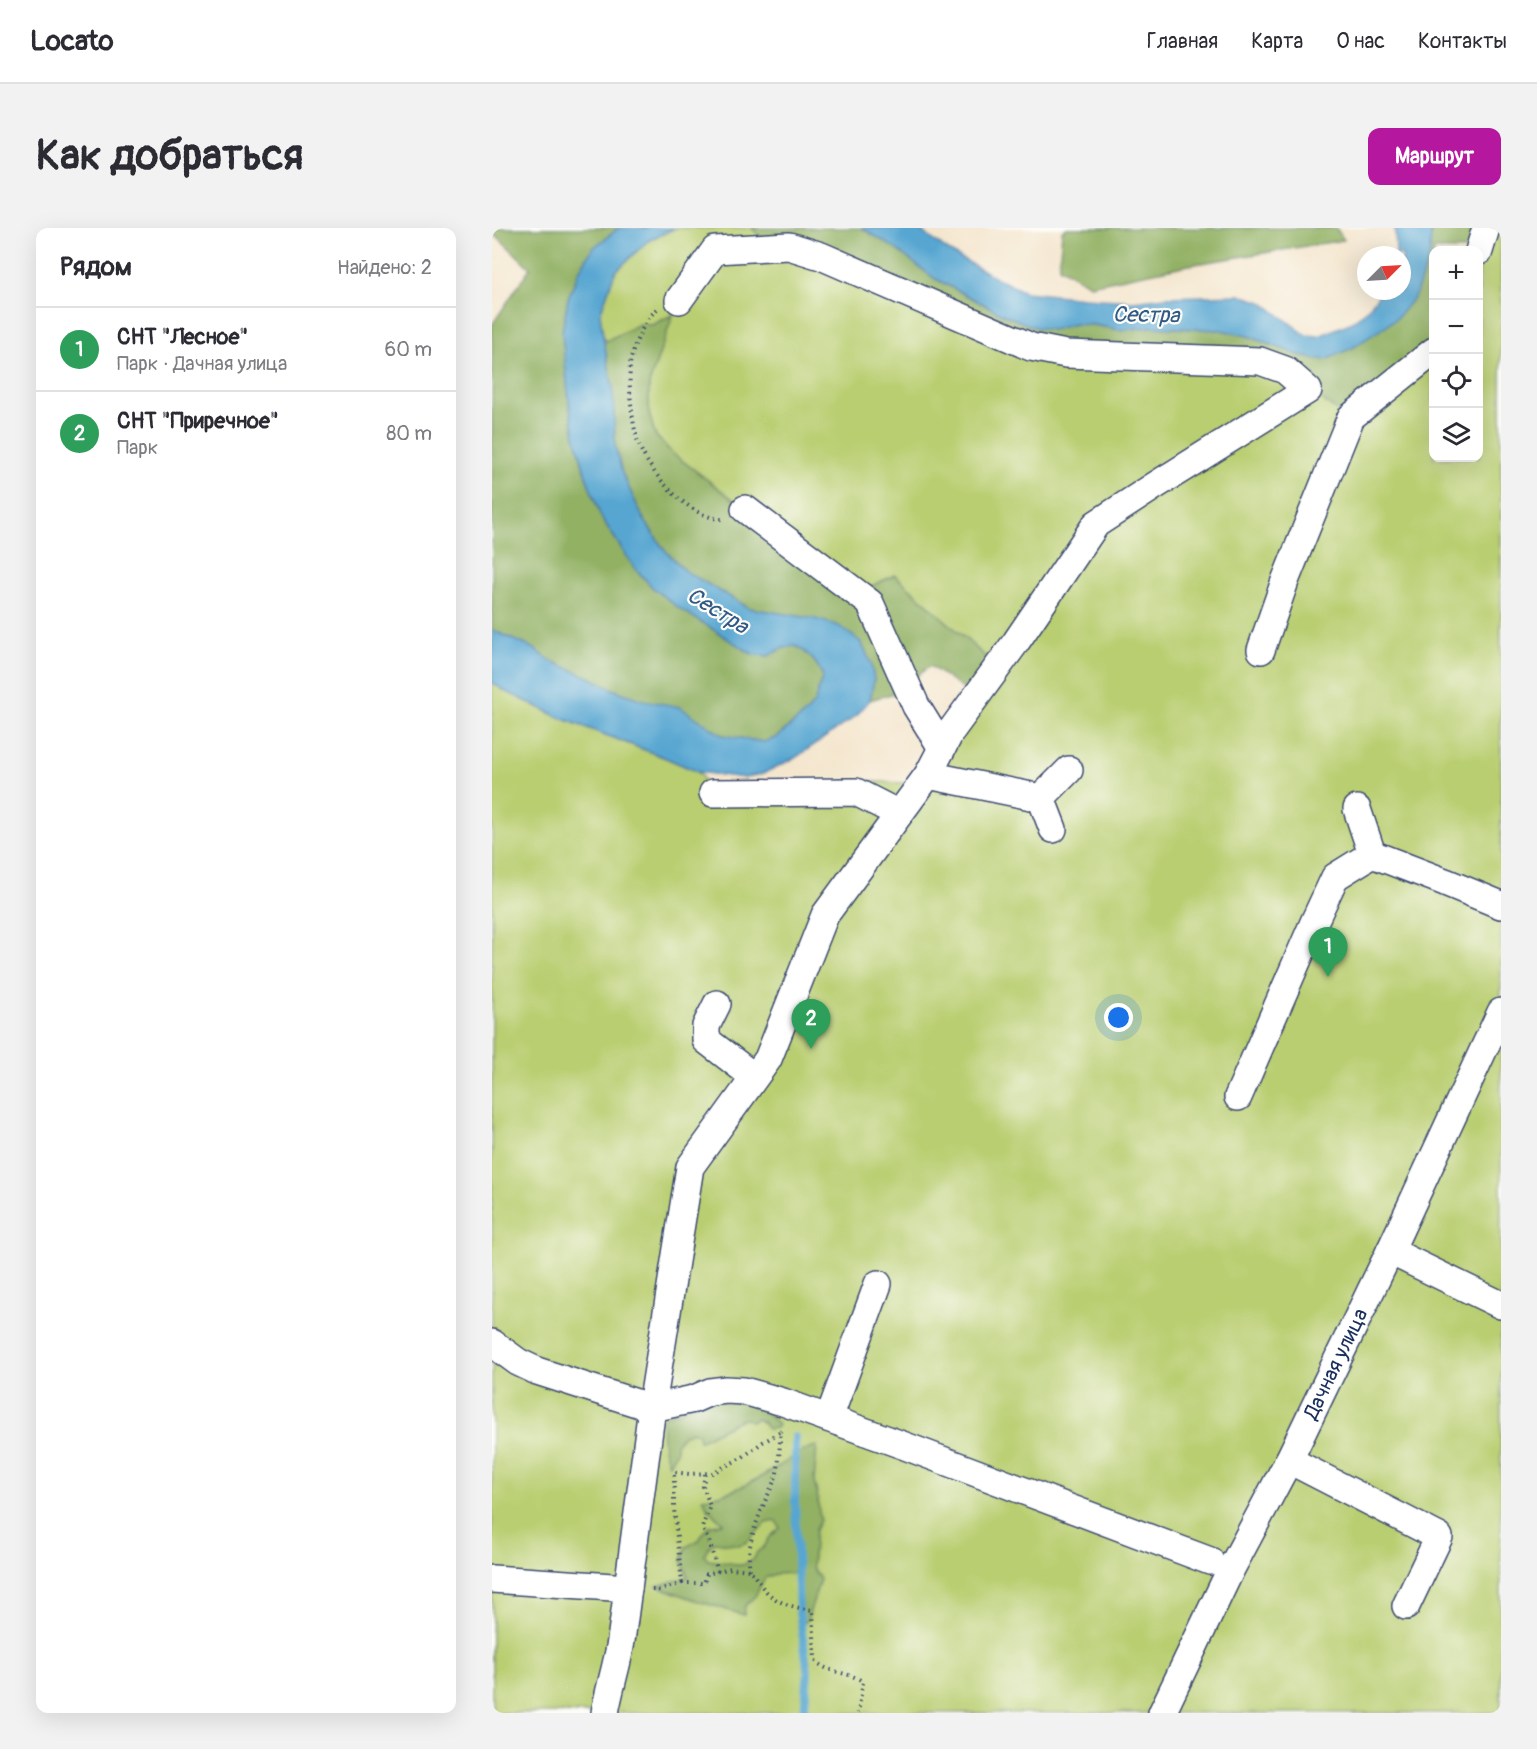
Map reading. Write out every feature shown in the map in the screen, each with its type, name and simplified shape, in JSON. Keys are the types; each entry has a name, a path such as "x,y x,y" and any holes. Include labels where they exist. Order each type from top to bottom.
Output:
{"street":[{"path":"1481,246 1486,228"},
{"path":"605,1713 608,1693 617,1665 652,1408 690,1167 768,1059 825,915 928,775 951,731 1016,642 1096,524 1308,390 1285,370 1260,362 1066,354 1030,347 820,256 789,246 715,250 679,300"},
{"path":"1261,650 1285,581 1351,417 1430,354"},
{"path":"745,509 870,603 916,706 942,748"},
{"path":"1041,798 1069,770"},
{"path":"928,775 1041,798"},
{"path":"714,793 856,792 899,814"},
{"path":"1041,798 1053,829"},
{"path":"1357,809 1372,854"},
{"path":"1372,854 1501,905"},
{"path":"1238,1098 1335,877 1372,854"},
{"path":"717,1004 706,1026 706,1040 754,1077"},
{"name":"Дачная улица","path":"1162,1713 1231,1569 1289,1460 1500,1019"},
{"path":"1390,1251 1501,1305"},
{"path":"818,1414 878,1284"},
{"path":"492,1343 518,1362 537,1371 652,1408 694,1399 710,1392 744,1391 818,1414 1210,1561"},
{"path":"1289,1460 1439,1537 1406,1606"},
{"path":"492,1579 628,1588"}],"path":[{"path":"679,300 663,305 649,317 631,359 634,425 640,448 670,490 688,506 710,519 722,519 745,509"},
{"path":"682,1583 675,1520 674,1472 712,1473 780,1432 818,1414"},
{"path":"780,1432 777,1477 770,1489 750,1545 748,1561 750,1570 766,1592 791,1607 813,1610 815,1660 819,1666 857,1677 863,1682 858,1713"},
{"path":"705,1474 703,1486 710,1506 702,1528 709,1541 718,1572"},
{"path":"628,1588 662,1590 682,1583 704,1583 706,1575 731,1568 750,1570"}],"green space":[{"path":"492,228 619,228 593,248 579,271 568,299 562,332 569,402 576,440 587,479 601,517 633,566 653,588 677,607 752,654 768,656 794,645 808,654 815,662 823,676 815,702 807,712 775,738 764,742 722,735 701,722 612,689 551,661 533,648 492,630 492,325 530,268 496,235 492,238"},
{"path":"675,228 752,228 769,246 1031,347 1429,351 1429,462 1483,462 1483,246 1480,246 1485,228 1501,228 1501,1713 492,1713 492,682 503,690 561,718 698,772 714,793 861,781 921,784 998,668 895,575 857,593 672,453 655,435 649,413 649,384 672,315 652,325 640,324 604,342 600,314 615,272 648,241"},
{"path":"752,228 862,228 893,247 934,278 1004,315 1034,327 1052,330 1074,324 1120,330 1152,327 1221,330 1248,336 1273,346 1354,347 1397,318 1406,300 1411,300 1411,291 1429,257 1429,354 1350,420 1305,388 1285,370 1066,354 769,246"},
{"path":"1067,228 1336,228 1344,240 1189,265 1090,285 1059,267 1062,231"},
{"path":"1431,228 1485,228 1479,246 1430,246"},
{"path":"673,315 649,384 649,413 655,435 672,453 857,593 895,575 998,668 976,698 930,666 894,693 870,700 874,680 871,663 861,642 816,619 749,608 685,571 663,548 643,518 622,473 615,446 613,388 604,342 640,324 652,325"},
{"path":"712,1398 765,1404 769,1414 778,1425 776,1428 767,1429 764,1423 757,1419 751,1422 747,1419 739,1420 699,1441 698,1434 692,1431 683,1435 676,1444 676,1452 669,1464 663,1440 663,1417"},
{"path":"817,1446 814,1482 820,1520 815,1530 812,1567 820,1579 807,1621 798,1626 795,1573 775,1574 765,1578 755,1596 745,1606 744,1615 657,1586 688,1577 682,1561 686,1547 699,1540 708,1526 723,1523 708,1509 703,1498 723,1494 762,1477","holes":["776,1521 780,1528 757,1552 754,1559 743,1565 708,1560 704,1555 715,1542 739,1545 747,1542 766,1523"]}],"water":[{"name":"Сестра","path":"619,228 675,228 648,241 615,272 600,314 613,388 615,446 622,473 643,518 663,548 685,571 749,608 816,619 839,626 861,642 871,663 874,680 870,700 856,716 795,758 762,774 744,778 698,772 561,718 503,690 492,682 492,630 533,648 551,661 612,689 643,700 680,707 722,735 764,742 776,738 807,712 815,702 823,676 811,658 794,645 768,656 752,654 677,607 653,588 633,566 601,517 576,440 569,402 562,332 568,299 579,271 593,248"},
{"name":"Сестра","path":"862,228 917,228 950,252 1025,292 1134,301 1166,297 1240,295 1262,302 1306,335 1319,336 1350,323 1364,313 1375,300 1411,300 1411,246 1396,246 1395,228 1431,228 1429,258 1415,296 1397,318 1354,347 1326,360 1304,357 1248,336 1221,330 1152,327 1120,330 1074,324 1052,330 1034,327 1004,315 934,278 893,247"}],"waterway":[{"path":"795,1437 799,1612 808,1672 804,1713"}],"place":[{"name":"СНТ \"Лесное\"","path":"1328,977"},
{"name":"СНТ \"Приречное\"","path":"811,1049"}]}
